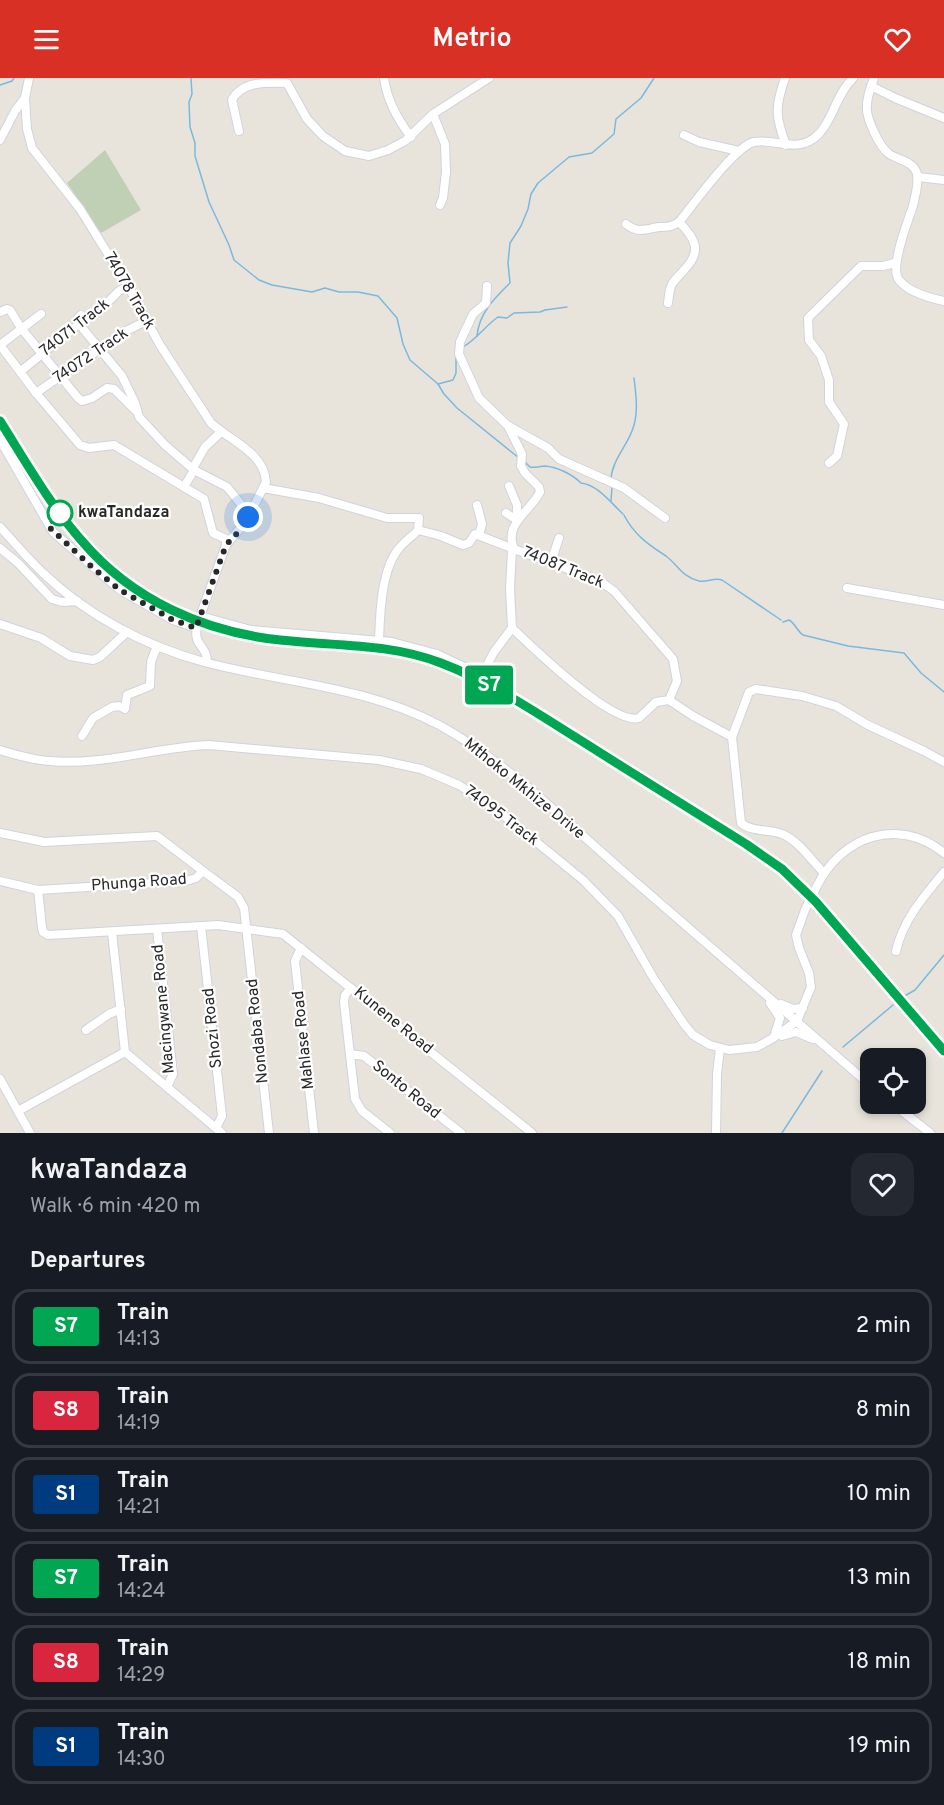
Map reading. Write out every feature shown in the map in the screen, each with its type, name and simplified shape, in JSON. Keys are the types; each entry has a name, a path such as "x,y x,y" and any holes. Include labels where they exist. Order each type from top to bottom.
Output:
{"street":[{"path":"0,140 15,111 25,98 29,78"},
{"path":"384,78 387,94 397,116 411,137"},
{"path":"239,131 232,100 238,91 247,85 286,83 291,87 294,98 307,119 323,136 345,152 369,156 411,137 433,114 489,78"},
{"path":"784,78 777,111 786,145"},
{"path":"626,224 635,230 646,231 673,226 679,222 739,151 751,143 786,145 805,143 821,131 840,94 853,78"},
{"path":"944,118 901,101 872,82 866,106 878,140 889,154 914,167 918,177 896,264 896,274 904,285 944,301"},
{"name":"74078 Track","path":"25,98 27,129 32,148 80,209 128,286 146,321 211,423 220,432 245,448 261,467 266,476 263,488"},
{"path":"433,114 445,144 446,172 440,205"},
{"path":"684,135 699,142 739,151"},
{"path":"918,177 944,180"},
{"path":"668,303 673,282 689,266 695,251 694,240 679,222"},
{"path":"829,463 837,456 844,424 829,402 829,380 821,356 809,340 808,318 861,266 896,264"},
{"name":"74071 Track","path":"21,371 80,320 98,312 119,291 128,286"},
{"path":"487,286 486,303 473,314 460,342 459,354 479,398 507,425 548,448 559,459 624,489 665,518"},
{"path":"0,312 10,310 21,328 82,400 92,398 107,388 114,388 165,445 194,469 227,487 240,503 247,520"},
{"path":"41,314 0,345 36,393 80,445 89,448 114,445 204,499 213,533 226,539 226,545"},
{"path":"80,320 99,349 122,376 139,417"},
{"name":"74072 Track","path":"36,393 99,349 146,321"},
{"path":"507,425 522,454 521,466 540,492 517,520"},
{"path":"184,487 205,447 220,432"},
{"path":"0,440 53,532 120,590 173,620 196,628"},
{"path":"509,486 517,505 517,520 511,541 513,549"},
{"path":"207,662 207,656 195,639 196,628 226,545 247,520 263,488 345,505 387,518 419,518 418,530 401,546 389,569 381,597 378,640"},
{"path":"477,505 482,524 479,535"},
{"path":"506,513 517,520"},
{"name":"Mthoko Mkhize Drive","path":"0,527 43,573 77,601 127,632 157,646 207,662 360,694 414,713 458,736 511,775 860,1076"},
{"path":"418,530 462,545 469,543 475,534 513,549"},
{"path":"553,563 559,538"},
{"path":"0,548 18,563 52,599 62,602 77,601"},
{"name":"74087 Track","path":"512,628 510,588 513,549 606,585 674,659 678,675 669,700"},
{"path":"848,588 944,605"},
{"path":"200,616 251,630 378,640 437,654 479,674 484,671 494,652 512,628 587,694 628,719 639,718 656,702 669,700 732,737"},
{"path":"0,624 41,638 70,656 93,660 100,657 127,632"},
{"path":"82,736 93,718 112,707 119,706 125,709 127,695 150,686 151,662 157,646"},
{"path":"824,873 793,840 775,832 748,828 741,823 732,737 749,692 756,689 802,696 836,706 868,725 944,762"},
{"name":"74095 Track","path":"0,750 50,761 83,761 185,746 209,745 379,759 438,775 459,785 497,810 596,892 618,916 654,979 684,1024 701,1040 720,1048 742,1050 765,1044 797,1021"},
{"name":"Phunga Road","path":"0,833 44,842 157,836 203,871 196,878 186,881 38,890 0,881"},
{"path":"797,1021 809,994 811,982 796,935 805,910 824,873 847,848 879,835 902,835 920,839 944,853"},
{"path":"203,871 243,903 246,928"},
{"path":"896,951 901,930 908,918 944,872"},
{"name":"Kunene Road","path":"38,890 45,934 225,925 283,934 532,1133"},
{"name":"Shozi Road","path":"201,926 222,1116 219,1130"},
{"name":"Nondaba Road","path":"246,928 269,1133"},
{"name":"Macingwane Road","path":"157,929 173,1074 166,1087"},
{"path":"112,932 125,1052 219,1130"},
{"name":"Mahlase Road","path":"302,948 295,961 314,1133"},
{"path":"758,987 779,1015 780,1022 773,1038"},
{"path":"351,988 345,995 344,1002 356,1103 362,1111 390,1133"},
{"path":"771,999 793,1009 803,1008"},
{"path":"86,1030 109,1014 121,1009"},
{"path":"765,1044 796,1032 825,1046"},
{"path":"716,1133 720,1048"},
{"path":"18,1111 125,1052"},
{"name":"Sonto Road","path":"350,1054 364,1056 460,1133"},
{"path":"0,1079 30,1133"},
{"path":"906,1114 930,1133"}],"green space":[{"path":"105,150 141,210 101,233 67,183"}],"waterway":[{"path":"0,85 14,78"},
{"path":"191,78 190,127 195,143 195,156 209,202 234,260 259,280 272,285 312,292 325,288 339,292 358,292 378,296 397,318 403,344 410,360 438,384 457,408 519,458"},
{"path":"477,336 484,313 510,283 508,263 510,243 521,226 531,194 538,183 569,157 592,153 614,134 616,119 641,98 654,78"},
{"path":"463,347 498,317 507,318 514,313 540,312 567,307"},
{"path":"438,384 453,380 456,373 456,357"},
{"path":"611,479 614,466 636,418 634,378"},
{"path":"525,462 530,467 545,466 569,474 581,483 599,491 623,514"},
{"path":"611,501 612,487"},
{"path":"624,515 642,539 666,556 688,577 702,581 722,580 781,620"},
{"path":"783,622 791,621 803,635 848,646 904,653 921,673 944,692"},
{"path":"901,998 915,990 944,955"},
{"path":"843,1047 893,1005"},
{"path":"782,1133 822,1071"}],"railway":[{"path":"0,421 70,527 102,562 147,596 197,621 251,636 362,646 422,657 458,670 508,696 746,844 782,869 816,902 944,1051"}],"train":[{"name":"S7","path":"0,421 55,507 81,540 107,567 136,590 187,618 227,631 280,640 388,649 439,662 479,679 746,844 782,869 816,902 944,1051"}],"place":[{"name":"kwaTandaza","path":"60,513"}],"route":[{"path":"60,513 48,526 93,568 120,590 154,610 186,626 196,628 226,545 243,527 248,517"}]}
